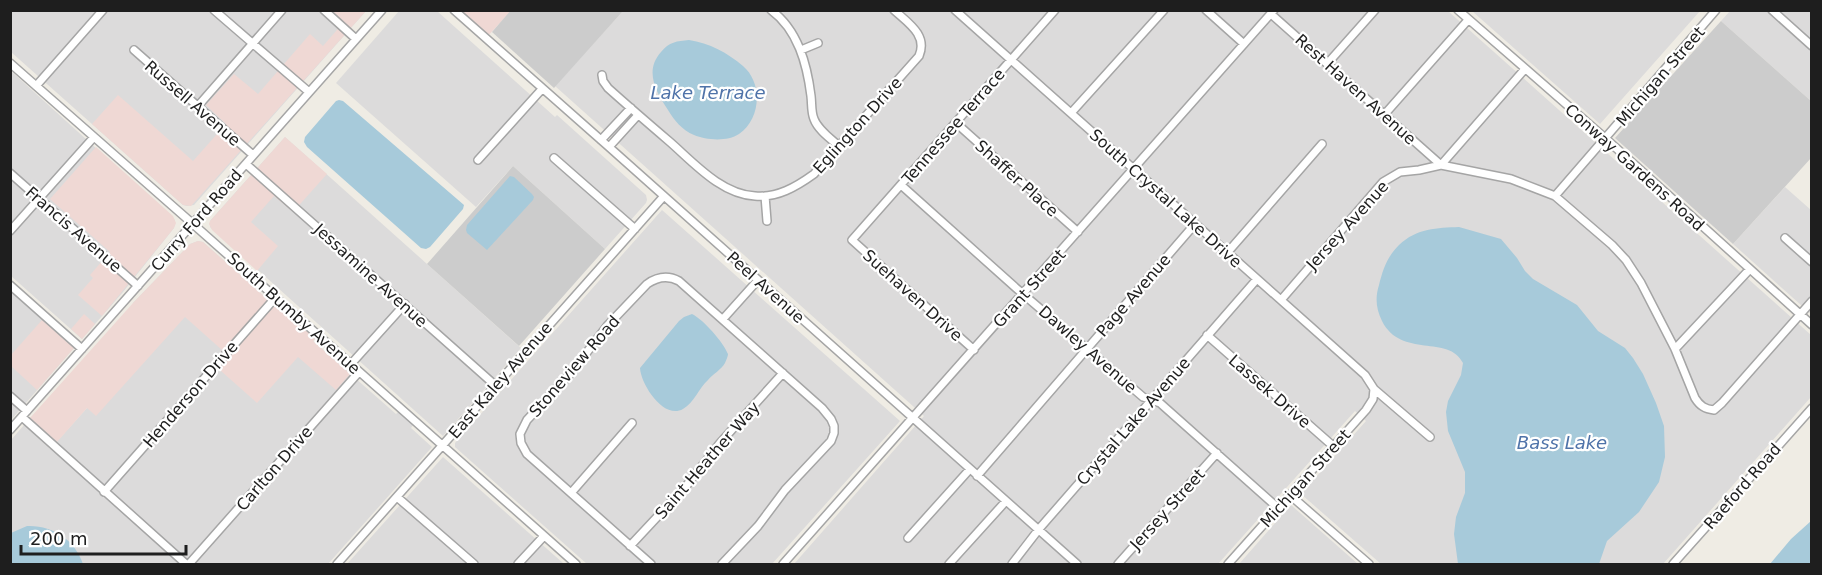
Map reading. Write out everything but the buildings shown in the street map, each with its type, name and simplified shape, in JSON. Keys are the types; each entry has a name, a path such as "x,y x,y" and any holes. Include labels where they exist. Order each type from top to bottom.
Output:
{"street":[{"path":"36,86 103,10"},
{"path":"214,10 309,92"},
{"path":"198,106 282,10"},
{"path":"324,10 356,39"},
{"name":"Curry Ford Road","path":"10,430 382,10"},
{"name":"Peel Avenue","path":"454,10 1077,564"},
{"path":"771,10 791,30 801,50 814,120 839,147"},
{"name":"Eglington Drive","path":"765,196 778,194 814,174 919,56 922,48 921,38 916,30 894,10"},
{"name":"South Crystal Lake Drive","path":"955,10 1365,375 1374,389 1430,436"},
{"name":"Tennessee Terrace","path":"852,240 1055,10"},
{"path":"1071,113 1164,10"},
{"path":"1206,10 1244,44"},
{"path":"1327,64 1375,10"},
{"name":"Conway Gardens Road","path":"1458,10 1524,70 1605,138 1812,325"},
{"name":"Michigan Street","path":"1555,196 1716,10"},
{"path":"1772,10 1812,46"},
{"name":"Grant Street","path":"783,564 1272,12"},
{"name":"Rest Haven Avenue","path":"1272,12 1441,165"},
{"path":"1384,115 1468,20"},
{"path":"801,50 818,43"},
{"name":"Russell Avenue","path":"134,50 253,156"},
{"name":"South Bumby Avenue","path":"10,63 576,564"},
{"path":"1524,70 1441,165 1511,179 1555,196 1612,245 1626,260 1641,283 1700,405 1714,410 1722,403 1812,301"},
{"path":"602,75 608,88 710,177 739,192 752,196 765,196 767,220"},
{"path":"478,160 542,89"},
{"path":"602,140 631,108"},
{"path":"609,147 638,115"},
{"name":"Shaffer Place","path":"956,123 1078,232"},
{"path":"10,231 94,137"},
{"path":"1227,253 1322,144"},
{"path":"554,158 634,229"},
{"name":"Jessamine Avenue","path":"246,164 496,386"},
{"name":"Jersey Avenue","path":"1281,300 1383,182 1400,172 1441,165"},
{"name":"Francis Avenue","path":"10,173 138,286"},
{"name":"Dawley Avenue","path":"901,185 1143,397 1160,403 1278,508"},
{"name":"East Kaley Avenue","path":"337,564 664,196"},
{"name":"Page Avenue","path":"977,476 1195,224"},
{"path":"1785,238 1812,262"},
{"name":"Suehaven Drive","path":"852,240 974,350"},
{"path":"1675,350 1749,270"},
{"name":"Stoneview Road","path":"651,564 527,454 521,443 520,434 526,420 571,373 607,326 653,280 666,277 679,281 783,373 828,414 834,426 834,433 827,447 785,490 753,532 722,564"},
{"name":"Crystal Lake Avenue","path":"1012,564 1039,529 1257,279"},
{"path":"723,320 758,280"},
{"path":"10,285 82,348"},
{"name":"Henderson Drive","path":"104,492 276,297"},
{"path":"351,364 405,304"},
{"name":"Lassek Drive","path":"1207,335 1333,446"},
{"name":"Carlton Drive","path":"187,564 359,372"},
{"name":"Saint Heather Way","path":"630,546 687,485 720,443 783,373"},
{"name":"Michigan Street","path":"1228,564 1370,405 1374,389"},
{"path":"10,396 25,414 104,492 187,564"},
{"name":"Raeford Road","path":"1673,564 1812,408"},
{"path":"571,493 632,423"},
{"name":"Jersey Street","path":"1118,564 1217,453"},
{"path":"908,538 970,469"},
{"path":"1290,495 1369,564"},
{"path":"397,497 474,564"},
{"path":"949,564 1006,501"},
{"path":"518,564 544,536"}],"shaded area":[{"path":"511,10 623,11 554,88 492,32"},
{"path":"11,11 366,11 194,205 187,206 183,205 11,52"},
{"path":"330,11 366,11 191,206 183,205 92,124 118,95 193,161 226,124 206,105 234,74 258,94 310,34 323,46 343,23"},
{"path":"399,11 437,11 646,195 646,203 605,249 513,166 476,207 336,83"},
{"path":"455,11 511,11 486,38"},
{"path":"623,11 1448,11 1811,335 1811,397 1663,564 1381,564 1301,494 1366,421 1355,411 1218,564 794,564 924,416 555,86"},
{"path":"1472,11 1700,11 1600,124"},
{"path":"1730,11 1811,11 1811,101 1721,21"},
{"path":"1721,21 1811,101 1811,158 1733,244 1615,138"},
{"path":"11,71 175,220 174,228 82,339 11,276"},
{"path":"285,137 521,348 443,436 210,227 210,221"},
{"path":"285,137 327,174 293,212 274,196 251,222 278,246 257,271 212,230 209,224"},
{"path":"96,147 173,216 176,223 102,316 78,295 93,278 90,275 110,252 50,199"},
{"path":"513,166 605,249 519,346 427,264"},
{"path":"1785,187 1811,210 1811,314 1733,244"},
{"path":"662,210 900,421 772,564 587,564 455,447 455,443"},
{"path":"203,242 275,306 278,303 316,338 313,341 396,414 399,411 413,425 411,428 432,447 328,564 11,564 11,440 24,425 50,449 114,378 133,303 190,244"},
{"path":"203,242 275,306 278,303 316,338 313,341 350,374 336,390 298,357 257,403 212,363 222,350 185,317 96,416 87,408 57,442 30,418 133,303 190,244"},
{"path":"11,292 74,348 11,420"},
{"path":"84,314 95,324 82,339 71,329"},
{"path":"42,320 74,348 37,390 11,366 11,355"},
{"path":"443,457 563,563 347,564"},
{"path":"1291,505 1358,564 1239,564"}],"water":[{"name":"Lake Terrace","path":"689,40 711,46 731,57 743,66 754,82 757,101 752,119 734,137 710,139 690,133 682,128 673,117 656,89 653,67 656,59 670,44"},
{"path":"339,100 343,101 464,205 430,247 421,248 307,147 304,142 305,137"},
{"path":"510,176 514,177 534,197 487,250 467,233 467,225"},
{"name":"Bass Lake","path":"1459,227 1501,239 1533,279 1577,305 1598,331 1625,348 1643,374 1656,403 1664,426 1665,457 1659,482 1639,512 1607,541 1599,564 1458,564 1454,534 1456,517 1465,493 1465,472 1448,431 1446,412 1448,401 1461,375 1463,363 1456,354 1447,350 1401,340 1390,333 1380,317 1377,299 1384,268 1399,245 1420,232"},
{"path":"692,314 713,332 726,349 728,356 723,365 687,406 676,411 668,410 649,391 640,368 679,321"},
{"path":"1811,521 1811,564 1770,564 1791,539"},
{"path":"27,526 46,528 62,536 75,548 83,564 11,564 11,533"}]}
